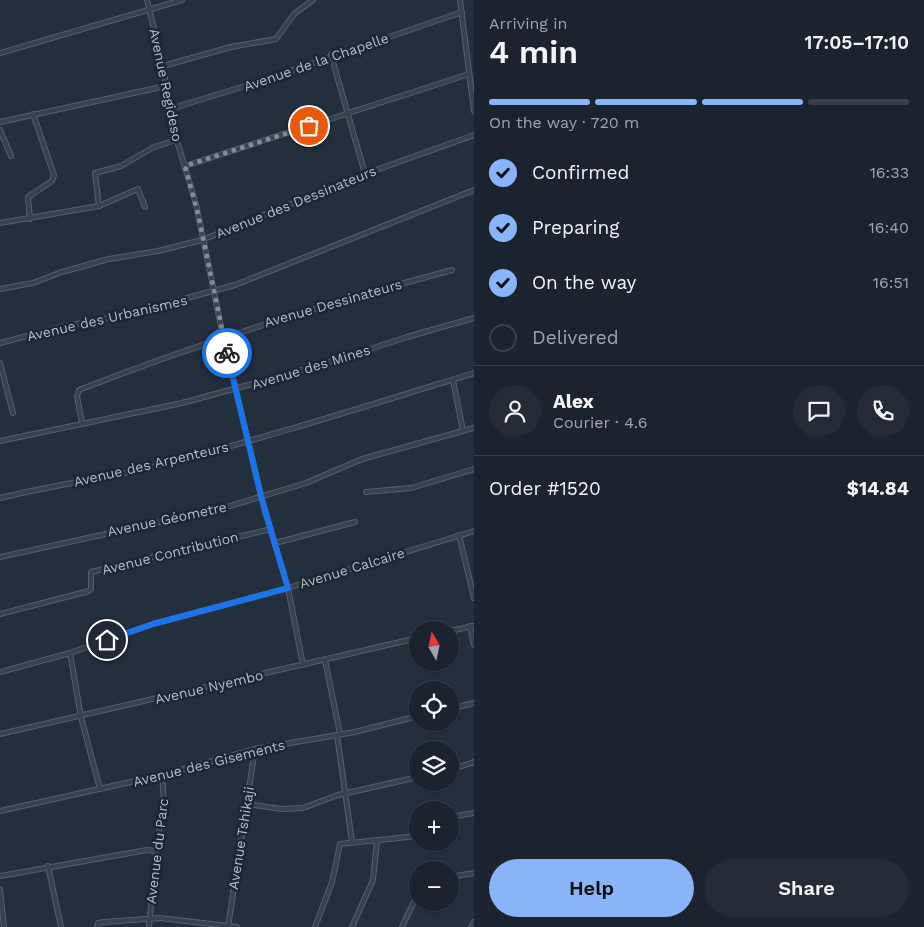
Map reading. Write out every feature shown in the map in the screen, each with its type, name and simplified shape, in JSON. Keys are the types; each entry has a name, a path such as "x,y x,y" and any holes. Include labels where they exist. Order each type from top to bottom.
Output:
{"street":[{"name":"Avenue Regideso","path":"147,0 163,66 176,140 196,204 223,336 261,496 288,588 303,665"},
{"path":"0,53 182,0"},
{"path":"163,66 230,48 276,39 294,14 313,0"},
{"path":"460,0 474,111"},
{"name":"Avenue de la Chapelle","path":"170,109 255,83 462,12"},
{"path":"331,56 365,174"},
{"path":"468,60 474,59"},
{"path":"185,166 469,74"},
{"path":"0,122 166,86"},
{"path":"30,219 28,197 52,181 54,175 33,114"},
{"path":"0,130 11,156"},
{"name":"Avenue des Dessinateurs","path":"0,289 33,283 62,272 109,259 158,251 202,240 365,174 474,135"},
{"path":"99,206 94,176 96,172 121,166 154,147 176,140"},
{"path":"0,223 99,206 138,189 145,207"},
{"path":"213,292 243,282 474,190"},
{"name":"Avenue Dessinateurs","path":"82,423 77,396 79,390 223,336 322,305 452,270"},
{"name":"Avenue des Urbanismes","path":"0,343 125,315 213,292"},
{"name":"Avenue des Mines","path":"0,441 82,423 146,412 236,389 474,318"},
{"path":"0,363 13,413"},
{"name":"Avenue des Arpenteurs","path":"0,498 158,465 249,441 474,373"},
{"path":"452,380 463,431"},
{"name":"Avenue Géometre","path":"0,557 122,529 185,518 313,480 367,458 474,428"},
{"path":"366,492 411,488 474,469"},
{"path":"275,543 355,522"},
{"name":"Avenue Contribution","path":"0,614 89,591 91,589 91,572 271,529"},
{"name":"Avenue Calcaire","path":"0,672 70,653 153,624 288,588 474,531"},
{"path":"459,535 474,598"},
{"path":"459,629 472,626 474,645"},
{"name":"Avenue Nyembo","path":"0,734 81,717 409,640"},
{"path":"70,653 81,717 100,789"},
{"path":"325,660 338,735 343,794 350,819 352,842"},
{"path":"459,706 474,703"},
{"name":"Avenue des Gisements","path":"0,811 162,775 255,749 338,735 409,718"},
{"name":"Avenue Tshikaji","path":"228,926 255,749"},
{"path":"459,767 474,762"},
{"name":"Avenue du Parc","path":"149,927 156,851 164,801 162,775"},
{"path":"247,804 299,809 343,794 409,778"},
{"path":"459,816 474,813"},
{"path":"315,927 332,882 340,845 352,842 409,837"},
{"path":"352,927 373,880 378,841"},
{"path":"0,876 147,850 156,851"},
{"path":"48,866 61,927"},
{"path":"459,876 474,873"},
{"path":"0,889 4,927"},
{"path":"402,927 410,911"},
{"path":"97,927 100,922 149,918 237,927"},
{"path":"471,927 474,922"}],"way so far":[{"path":"227,353 198,214 185,166 309,126"}],"route":[{"path":"107,640 153,624 288,588 261,496 227,353"}]}
